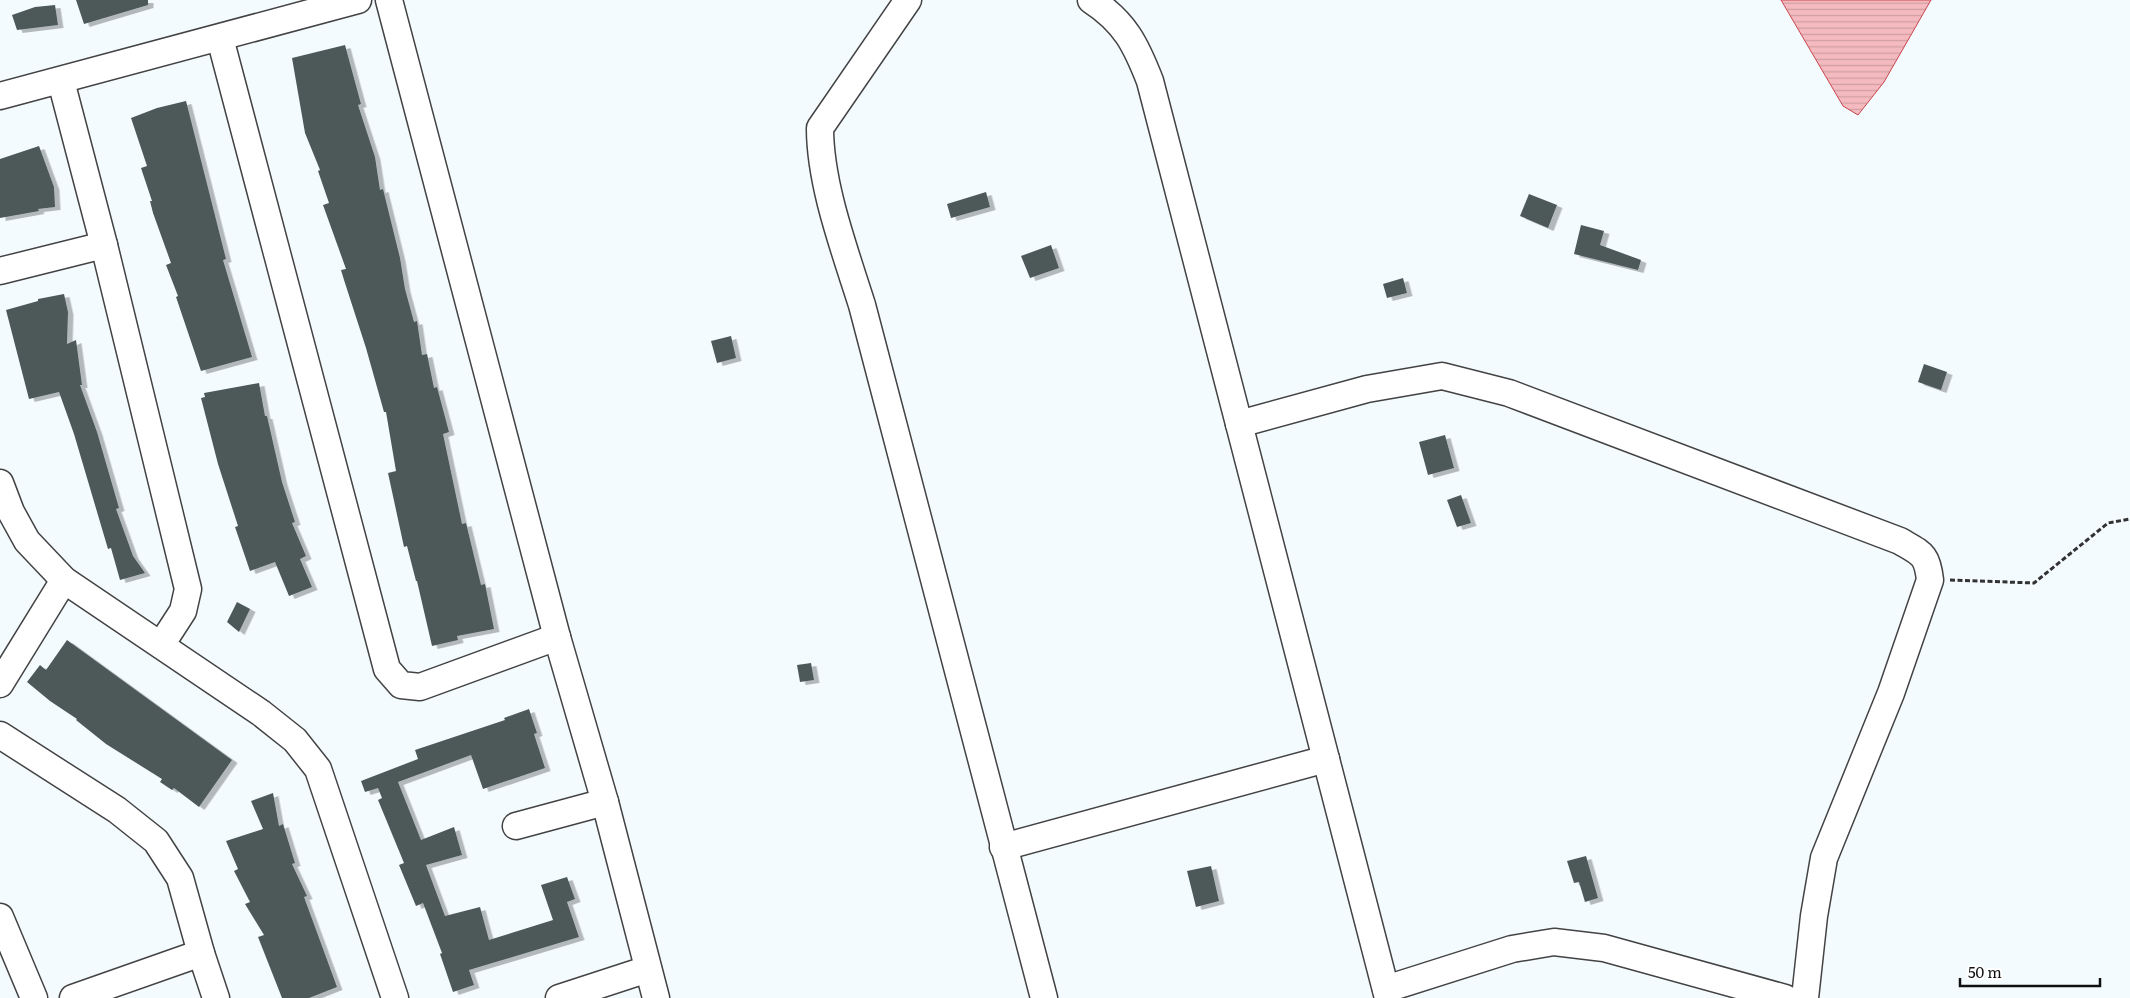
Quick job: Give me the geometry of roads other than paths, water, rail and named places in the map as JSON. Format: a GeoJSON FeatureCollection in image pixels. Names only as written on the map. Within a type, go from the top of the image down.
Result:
{"type":"FeatureCollection","features":[{"type":"Feature","properties":{"kind":"street"},"geometry":{"type":"LineString","coordinates":[[0,96],[358,0]]}},
{"type":"Feature","properties":{"kind":"street"},"geometry":{"type":"LineString","coordinates":[[389,0],[557,637],[605,802],[656,998]]}},
{"type":"Feature","properties":{"kind":"street"},"geometry":{"type":"LineString","coordinates":[[908,0],[820,128],[820,147],[834,209],[865,315],[1044,998]]}},
{"type":"Feature","properties":{"kind":"street"},"geometry":{"type":"LineString","coordinates":[[1090,0],[1125,30],[1137,48],[1150,82],[1387,994],[1512,949],[1554,942],[1604,948],[1785,998]]}},
{"type":"Feature","properties":{"kind":"street"},"geometry":{"type":"LineString","coordinates":[[220,38],[387,669],[401,685],[420,688],[557,637]]}},
{"type":"Feature","properties":{"kind":"street"},"geometry":{"type":"LineString","coordinates":[[61,81],[104,244],[188,589],[183,611],[161,645]]}},
{"type":"Feature","properties":{"kind":"street"},"geometry":{"type":"LineString","coordinates":[[0,271],[104,244]]}},
{"type":"Feature","properties":{"kind":"street"},"geometry":{"type":"LineString","coordinates":[[1239,424],[1367,389],[1442,376],[1509,393],[1900,541],[1917,551],[1928,561],[1930,580],[1891,693],[1824,858],[1814,916],[1805,998]]}},
{"type":"Feature","properties":{"kind":"street"},"geometry":{"type":"LineString","coordinates":[[0,483],[11,512],[27,541],[64,580],[261,713],[295,740],[318,769],[395,998]]}},
{"type":"Feature","properties":{"kind":"street"},"geometry":{"type":"LineString","coordinates":[[0,684],[64,580]]}},
{"type":"Feature","properties":{"kind":"street"},"geometry":{"type":"LineString","coordinates":[[0,735],[117,810],[156,841],[180,878],[216,998]]}},
{"type":"Feature","properties":{"kind":"street"},"geometry":{"type":"LineString","coordinates":[[1003,846],[1326,759]]}},
{"type":"Feature","properties":{"kind":"street"},"geometry":{"type":"LineString","coordinates":[[516,826],[605,802]]}},
{"type":"Feature","properties":{"kind":"street"},"geometry":{"type":"LineString","coordinates":[[0,917],[34,998]]}},
{"type":"Feature","properties":{"kind":"street"},"geometry":{"type":"LineString","coordinates":[[73,998],[201,953]]}},
{"type":"Feature","properties":{"kind":"street"},"geometry":{"type":"LineString","coordinates":[[559,998],[648,968]]}}]}
